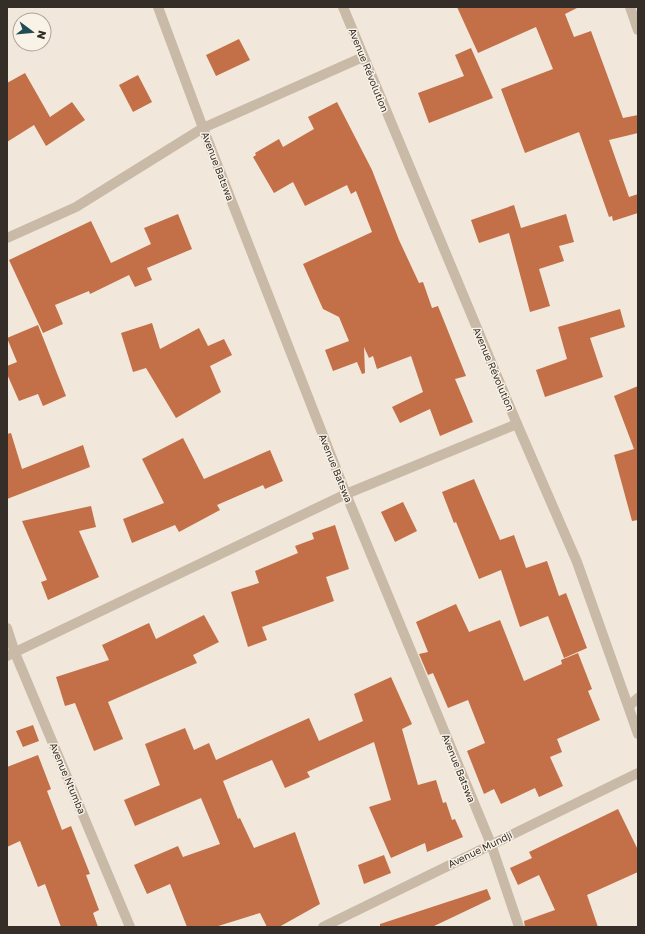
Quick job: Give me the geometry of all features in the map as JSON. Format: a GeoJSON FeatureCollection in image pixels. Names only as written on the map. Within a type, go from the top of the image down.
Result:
{"type":"FeatureCollection","features":[{"type":"Feature","properties":{"kind":"street","name":"Avenue Batswa"},"geometry":{"type":"LineString","coordinates":[[158,7],[203,128],[346,494],[491,844],[519,927]]}},
{"type":"Feature","properties":{"kind":"street","name":"Avenue Révolution"},"geometry":{"type":"LineString","coordinates":[[343,7],[517,424],[577,562],[638,734]]}},
{"type":"Feature","properties":{"kind":"street"},"geometry":{"type":"LineString","coordinates":[[630,7],[638,30]]}},
{"type":"Feature","properties":{"kind":"street"},"geometry":{"type":"LineString","coordinates":[[7,238],[76,207],[203,128],[363,57]]}},
{"type":"Feature","properties":{"kind":"street"},"geometry":{"type":"LineString","coordinates":[[11,654],[346,494],[517,424]]}},
{"type":"Feature","properties":{"kind":"street","name":"Avenue Ntumba"},"geometry":{"type":"LineString","coordinates":[[7,628],[11,654],[130,927]]}},
{"type":"Feature","properties":{"kind":"street"},"geometry":{"type":"LineString","coordinates":[[629,706],[638,698]]}},
{"type":"Feature","properties":{"kind":"street","name":"Avenue Mundji"},"geometry":{"type":"LineString","coordinates":[[323,927],[638,773]]}},
{"type":"Feature","properties":{"kind":"building"},"geometry":{"type":"Polygon","coordinates":[[[457,7],[579,7],[565,14],[574,37],[591,31],[623,118],[638,115],[638,133],[609,140],[629,197],[638,194],[638,213],[613,221],[612,216],[609,217],[579,132],[525,153],[501,89],[553,69],[536,27],[478,53],[457,7]]]}},
{"type":"Feature","properties":{"kind":"building"},"geometry":{"type":"Polygon","coordinates":[[[239,39],[250,60],[216,76],[206,55],[239,39]]]}},
{"type":"Feature","properties":{"kind":"building"},"geometry":{"type":"Polygon","coordinates":[[[471,48],[493,98],[429,123],[418,93],[464,76],[455,55],[471,48]]]}},
{"type":"Feature","properties":{"kind":"building"},"geometry":{"type":"Polygon","coordinates":[[[25,73],[50,117],[72,102],[85,120],[46,146],[34,125],[7,142],[7,83],[25,73]]]}},
{"type":"Feature","properties":{"kind":"building"},"geometry":{"type":"Polygon","coordinates":[[[138,75],[152,102],[133,112],[119,85],[138,75]]]}},
{"type":"Feature","properties":{"kind":"building"},"geometry":{"type":"Polygon","coordinates":[[[337,102],[372,170],[399,240],[419,283],[423,282],[432,308],[438,306],[466,376],[455,379],[473,422],[440,436],[430,409],[400,423],[392,407],[423,392],[411,356],[377,369],[373,356],[369,358],[364,347],[365,373],[362,374],[357,362],[333,371],[325,350],[349,341],[339,317],[323,309],[303,264],[372,232],[356,191],[351,194],[347,185],[305,206],[293,182],[274,193],[253,157],[256,155],[255,153],[279,139],[283,147],[314,129],[308,117],[337,102]]]}},
{"type":"Feature","properties":{"kind":"building"},"geometry":{"type":"Polygon","coordinates":[[[514,205],[521,228],[566,214],[574,242],[559,246],[564,261],[539,269],[550,306],[530,312],[509,233],[479,243],[471,220],[514,205]]]}},
{"type":"Feature","properties":{"kind":"building"},"geometry":{"type":"Polygon","coordinates":[[[178,214],[192,249],[147,268],[152,280],[135,287],[129,275],[90,294],[89,291],[55,305],[63,324],[43,333],[9,260],[91,221],[111,263],[151,244],[144,228],[178,214]]]}},
{"type":"Feature","properties":{"kind":"building"},"geometry":{"type":"Polygon","coordinates":[[[620,309],[625,327],[590,338],[603,377],[545,397],[536,370],[567,359],[558,327],[620,309]]]}},
{"type":"Feature","properties":{"kind":"building"},"geometry":{"type":"Polygon","coordinates":[[[152,323],[160,349],[199,328],[208,346],[224,339],[232,355],[210,366],[221,392],[176,418],[146,368],[133,372],[121,333],[152,323]]]}},
{"type":"Feature","properties":{"kind":"building"},"geometry":{"type":"Polygon","coordinates":[[[38,325],[66,396],[43,406],[38,394],[19,401],[7,374],[7,366],[17,362],[7,338],[38,325]]]}},
{"type":"Feature","properties":{"kind":"building"},"geometry":{"type":"Polygon","coordinates":[[[638,386],[638,520],[632,521],[614,455],[634,449],[614,396],[638,386]]]}},
{"type":"Feature","properties":{"kind":"building"},"geometry":{"type":"Polygon","coordinates":[[[11,433],[22,469],[83,445],[90,467],[7,499],[7,434],[11,433]]]}},
{"type":"Feature","properties":{"kind":"building"},"geometry":{"type":"Polygon","coordinates":[[[183,438],[204,479],[270,450],[283,481],[265,489],[263,485],[217,505],[220,510],[179,532],[175,525],[132,543],[123,519],[164,503],[142,459],[183,438]]]}},
{"type":"Feature","properties":{"kind":"building"},"geometry":{"type":"Polygon","coordinates":[[[474,479],[500,540],[514,535],[526,568],[547,561],[559,596],[566,593],[587,648],[564,658],[548,616],[520,627],[501,570],[479,579],[442,492],[474,479]]]}},
{"type":"Feature","properties":{"kind":"building"},"geometry":{"type":"Polygon","coordinates":[[[403,502],[417,531],[395,542],[381,512],[403,502]]]}},
{"type":"Feature","properties":{"kind":"building"},"geometry":{"type":"Polygon","coordinates":[[[91,506],[96,527],[79,531],[99,577],[48,600],[41,582],[47,580],[22,521],[91,506]]]}},
{"type":"Feature","properties":{"kind":"building"},"geometry":{"type":"Polygon","coordinates":[[[335,525],[349,569],[326,577],[334,601],[262,627],[267,640],[248,647],[231,592],[259,583],[255,571],[298,553],[295,546],[314,539],[312,533],[335,525]]]}},
{"type":"Feature","properties":{"kind":"building"},"geometry":{"type":"Polygon","coordinates":[[[456,604],[469,632],[500,620],[524,681],[562,664],[561,660],[578,653],[592,689],[588,691],[600,720],[557,739],[562,752],[550,757],[563,786],[539,797],[535,788],[501,804],[494,789],[484,794],[467,751],[485,743],[468,700],[448,708],[433,673],[428,675],[419,654],[428,652],[416,622],[456,604]]]}},
{"type":"Feature","properties":{"kind":"building"},"geometry":{"type":"Polygon","coordinates":[[[204,615],[219,642],[193,655],[197,663],[108,702],[123,739],[94,751],[75,703],[65,706],[56,677],[109,660],[102,645],[149,623],[156,639],[204,615]]]}},
{"type":"Feature","properties":{"kind":"building"},"geometry":{"type":"Polygon","coordinates":[[[391,677],[412,724],[402,729],[418,785],[436,780],[443,803],[446,802],[452,820],[455,819],[463,837],[427,852],[425,843],[391,858],[369,807],[391,800],[374,742],[307,772],[310,777],[285,788],[272,760],[223,781],[238,819],[240,818],[254,848],[295,832],[320,904],[279,927],[267,927],[260,913],[215,927],[187,927],[170,884],[147,894],[134,865],[178,846],[183,857],[220,844],[201,798],[135,826],[124,800],[160,785],[145,744],[185,728],[194,750],[209,743],[216,760],[309,718],[319,741],[363,721],[354,694],[391,677]]]}},
{"type":"Feature","properties":{"kind":"building"},"geometry":{"type":"Polygon","coordinates":[[[33,725],[39,741],[23,747],[16,731],[33,725]]]}},
{"type":"Feature","properties":{"kind":"building"},"geometry":{"type":"Polygon","coordinates":[[[38,755],[51,789],[47,791],[62,830],[71,826],[90,874],[86,875],[99,910],[93,913],[98,927],[61,927],[45,884],[38,887],[20,841],[7,847],[7,767],[38,755]]]}},
{"type":"Feature","properties":{"kind":"building"},"geometry":{"type":"Polygon","coordinates":[[[618,809],[638,850],[638,872],[587,895],[598,927],[525,927],[524,921],[555,910],[539,875],[518,885],[510,868],[532,858],[529,852],[618,809]]]}},
{"type":"Feature","properties":{"kind":"building"},"geometry":{"type":"Polygon","coordinates":[[[384,855],[391,873],[364,884],[358,865],[384,855]]]}},
{"type":"Feature","properties":{"kind":"building"},"geometry":{"type":"Polygon","coordinates":[[[487,889],[491,899],[432,927],[380,927],[380,924],[487,889]]]}}]}
